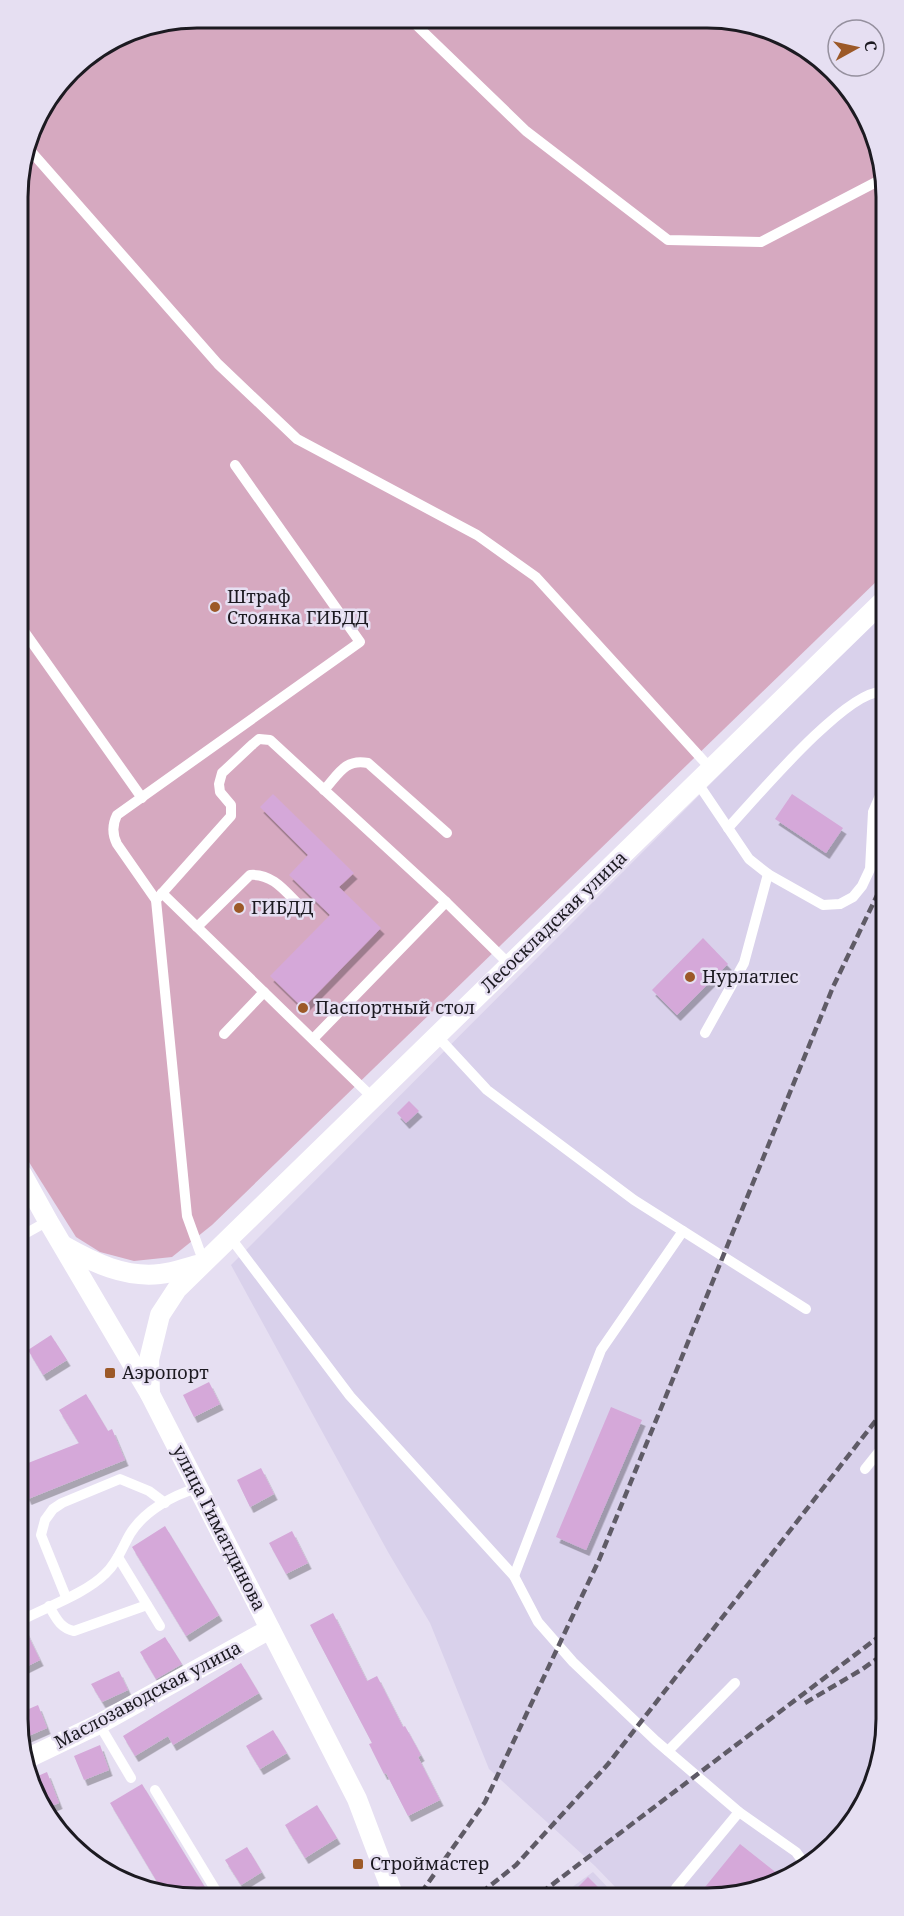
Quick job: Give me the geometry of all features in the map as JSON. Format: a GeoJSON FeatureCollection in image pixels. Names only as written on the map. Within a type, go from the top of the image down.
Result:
{"type":"FeatureCollection","features":[{"type":"Feature","properties":{"kind":"street","name":"Лесоскладская улица"},"geometry":{"type":"LineString","coordinates":[[150,1394],[149,1360],[160,1315],[177,1289],[876,608]]}},
{"type":"Feature","properties":{"kind":"street","name":"улица Гиматдинова"},"geometry":{"type":"LineString","coordinates":[[28,1185],[150,1394],[357,1799],[391,1888]]}},
{"type":"Feature","properties":{"kind":"street"},"geometry":{"type":"LineString","coordinates":[[62,1244],[94,1264],[124,1273],[160,1274],[204,1263]]}},
{"type":"Feature","properties":{"kind":"street","name":"Маслозаводская улица"},"geometry":{"type":"LineString","coordinates":[[33,1756],[99,1724],[270,1629]]}},
{"type":"Feature","properties":{"kind":"lane"},"geometry":{"type":"LineString","coordinates":[[420,29],[526,131],[668,240],[761,242],[875,183]]}},
{"type":"Feature","properties":{"kind":"lane"},"geometry":{"type":"LineString","coordinates":[[34,155],[218,364],[297,439],[477,535],[536,577],[704,775],[728,828],[749,859],[768,874],[823,904],[840,904],[853,897],[862,886],[870,869],[873,812],[876,806]]}},
{"type":"Feature","properties":{"kind":"lane"},"geometry":{"type":"LineString","coordinates":[[235,465],[360,642],[117,814],[113,836],[159,896],[197,927],[373,1098]]}},
{"type":"Feature","properties":{"kind":"lane"},"geometry":{"type":"LineString","coordinates":[[29,638],[142,798]]}},
{"type":"Feature","properties":{"kind":"lane"},"geometry":{"type":"LineString","coordinates":[[728,828],[831,718],[867,694],[876,692]]}},
{"type":"Feature","properties":{"kind":"lane"},"geometry":{"type":"LineString","coordinates":[[204,1263],[187,1216],[159,896],[231,816],[231,805],[220,792],[222,773],[259,740],[270,740],[446,902],[510,965]]}},
{"type":"Feature","properties":{"kind":"lane"},"geometry":{"type":"LineString","coordinates":[[324,790],[349,763],[358,761],[368,763],[447,833]]}},
{"type":"Feature","properties":{"kind":"lane"},"geometry":{"type":"LineString","coordinates":[[197,927],[250,875],[262,874],[271,878],[304,910]]}},
{"type":"Feature","properties":{"kind":"lane"},"geometry":{"type":"LineString","coordinates":[[705,1032],[744,963],[768,874]]}},
{"type":"Feature","properties":{"kind":"lane"},"geometry":{"type":"LineString","coordinates":[[313,1039],[446,902]]}},
{"type":"Feature","properties":{"kind":"lane"},"geometry":{"type":"LineString","coordinates":[[224,1034],[264,992]]}},
{"type":"Feature","properties":{"kind":"lane"},"geometry":{"type":"LineString","coordinates":[[437,1036],[487,1090],[634,1200],[806,1310]]}},
{"type":"Feature","properties":{"kind":"lane"},"geometry":{"type":"LineString","coordinates":[[28,1232],[48,1221]]}},
{"type":"Feature","properties":{"kind":"lane"},"geometry":{"type":"LineString","coordinates":[[514,1576],[601,1350],[683,1232]]}},
{"type":"Feature","properties":{"kind":"lane"},"geometry":{"type":"LineString","coordinates":[[230,1237],[350,1396],[514,1576],[538,1622],[573,1662],[668,1751],[738,1812],[796,1852],[801,1858]]}},
{"type":"Feature","properties":{"kind":"lane"},"geometry":{"type":"LineString","coordinates":[[866,1469],[875,1457]]}},
{"type":"Feature","properties":{"kind":"lane"},"geometry":{"type":"LineString","coordinates":[[66,1597],[41,1535],[45,1520],[53,1509],[120,1479],[149,1491],[165,1503]]}},
{"type":"Feature","properties":{"kind":"lane"},"geometry":{"type":"LineString","coordinates":[[28,1617],[92,1586],[107,1573],[132,1532],[154,1510],[179,1493],[198,1488]]}},
{"type":"Feature","properties":{"kind":"lane"},"geometry":{"type":"LineString","coordinates":[[118,1557],[160,1626]]}},
{"type":"Feature","properties":{"kind":"lane"},"geometry":{"type":"LineString","coordinates":[[49,1606],[59,1624],[74,1631],[147,1605]]}},
{"type":"Feature","properties":{"kind":"lane"},"geometry":{"type":"LineString","coordinates":[[668,1751],[735,1683]]}},
{"type":"Feature","properties":{"kind":"lane"},"geometry":{"type":"LineString","coordinates":[[99,1724],[131,1778]]}},
{"type":"Feature","properties":{"kind":"lane"},"geometry":{"type":"LineString","coordinates":[[155,1791],[214,1888]]}},
{"type":"Feature","properties":{"kind":"lane"},"geometry":{"type":"LineString","coordinates":[[676,1888],[738,1812]]}},
{"type":"Feature","properties":{"kind":"shaded area"},"geometry":{"type":"Polygon","coordinates":[[[706,28],[761,37],[781,46],[818,71],[847,104],[863,133],[874,176],[876,198],[876,582],[212,1225],[172,1257],[134,1261],[100,1252],[76,1237],[28,1161],[29,187],[34,154],[46,123],[71,86],[86,71],[113,51],[143,37],[187,29],[706,28]]]}},
{"type":"Feature","properties":{"kind":"shaded area"},"geometry":{"type":"Polygon","coordinates":[[[876,618],[875,1729],[867,1773],[847,1812],[833,1830],[800,1859],[771,1875],[750,1882],[706,1888],[616,1888],[489,1769],[430,1623],[388,1552],[231,1265],[876,618]]]}},
{"type":"Feature","properties":{"kind":"shaded area"},"geometry":{"type":"Polygon","coordinates":[[[593,1872],[608,1888],[571,1888],[593,1872]]]}},
{"type":"Feature","properties":{"kind":"building"},"geometry":{"type":"Polygon","coordinates":[[[273,794],[354,873],[339,887],[381,928],[303,1008],[270,976],[330,915],[289,875],[308,855],[260,807],[273,794]]]}},
{"type":"Feature","properties":{"kind":"building"},"geometry":{"type":"Polygon","coordinates":[[[792,794],[843,828],[826,853],[775,819],[792,794]]]}},
{"type":"Feature","properties":{"kind":"building","name":"Нурлатлес"},"geometry":{"type":"Polygon","coordinates":[[[703,938],[728,964],[677,1015],[652,990],[703,938]]]}},
{"type":"Feature","properties":{"kind":"building"},"geometry":{"type":"Polygon","coordinates":[[[409,1101],[419,1111],[406,1123],[397,1113],[409,1101]]]}},
{"type":"Feature","properties":{"kind":"building"},"geometry":{"type":"Polygon","coordinates":[[[51,1335],[67,1360],[43,1375],[28,1350],[51,1335]]]}},
{"type":"Feature","properties":{"kind":"building"},"geometry":{"type":"Polygon","coordinates":[[[209,1382],[220,1404],[194,1417],[183,1395],[209,1382]]]}},
{"type":"Feature","properties":{"kind":"building"},"geometry":{"type":"Polygon","coordinates":[[[86,1394],[108,1431],[112,1429],[125,1460],[28,1499],[28,1463],[79,1443],[59,1410],[86,1394]]]}},
{"type":"Feature","properties":{"kind":"building"},"geometry":{"type":"Polygon","coordinates":[[[611,1407],[642,1420],[586,1550],[556,1537],[611,1407]]]}},
{"type":"Feature","properties":{"kind":"building"},"geometry":{"type":"Polygon","coordinates":[[[261,1468],[274,1494],[250,1507],[237,1480],[261,1468]]]}},
{"type":"Feature","properties":{"kind":"building"},"geometry":{"type":"Polygon","coordinates":[[[165,1526],[219,1615],[186,1636],[132,1547],[165,1526]]]}},
{"type":"Feature","properties":{"kind":"building"},"geometry":{"type":"Polygon","coordinates":[[[292,1531],[308,1563],[286,1574],[269,1543],[292,1531]]]}},
{"type":"Feature","properties":{"kind":"building"},"geometry":{"type":"Polygon","coordinates":[[[333,1613],[367,1681],[377,1676],[403,1727],[405,1726],[421,1755],[418,1757],[440,1800],[408,1816],[386,1773],[384,1774],[369,1744],[372,1743],[310,1625],[333,1613]]]}},
{"type":"Feature","properties":{"kind":"building"},"geometry":{"type":"Polygon","coordinates":[[[28,1635],[40,1660],[28,1666],[28,1635]]]}},
{"type":"Feature","properties":{"kind":"building"},"geometry":{"type":"Polygon","coordinates":[[[165,1637],[182,1664],[156,1679],[140,1652],[165,1637]]]}},
{"type":"Feature","properties":{"kind":"building"},"geometry":{"type":"Polygon","coordinates":[[[241,1663],[259,1693],[173,1745],[168,1736],[135,1756],[123,1736],[241,1663]]]}},
{"type":"Feature","properties":{"kind":"building"},"geometry":{"type":"Polygon","coordinates":[[[119,1671],[128,1690],[102,1702],[91,1684],[119,1671]]]}},
{"type":"Feature","properties":{"kind":"building"},"geometry":{"type":"Polygon","coordinates":[[[38,1705],[47,1728],[30,1736],[28,1709],[38,1705]]]}},
{"type":"Feature","properties":{"kind":"building"},"geometry":{"type":"Polygon","coordinates":[[[273,1730],[287,1753],[260,1769],[246,1746],[273,1730]]]}},
{"type":"Feature","properties":{"kind":"building"},"geometry":{"type":"Polygon","coordinates":[[[100,1745],[109,1770],[84,1780],[74,1756],[100,1745]]]}},
{"type":"Feature","properties":{"kind":"building"},"geometry":{"type":"Polygon","coordinates":[[[47,1772],[59,1803],[53,1805],[39,1776],[47,1772]]]}},
{"type":"Feature","properties":{"kind":"building"},"geometry":{"type":"Polygon","coordinates":[[[142,1784],[205,1888],[157,1882],[110,1803],[142,1784]]]}},
{"type":"Feature","properties":{"kind":"building"},"geometry":{"type":"Polygon","coordinates":[[[317,1805],[337,1838],[305,1858],[285,1825],[317,1805]]]}},
{"type":"Feature","properties":{"kind":"building"},"geometry":{"type":"Polygon","coordinates":[[[740,1844],[776,1872],[750,1882],[704,1888],[740,1844]]]}},
{"type":"Feature","properties":{"kind":"building"},"geometry":{"type":"Polygon","coordinates":[[[247,1847],[262,1872],[241,1885],[225,1860],[247,1847]]]}},
{"type":"Feature","properties":{"kind":"building"},"geometry":{"type":"Polygon","coordinates":[[[588,1877],[599,1888],[577,1888],[588,1877]]]}},
{"type":"Feature","properties":{"kind":"railway"},"geometry":{"type":"LineString","coordinates":[[425,1888],[485,1802],[599,1560],[833,987],[876,898]]}},
{"type":"Feature","properties":{"kind":"railway"},"geometry":{"type":"LineString","coordinates":[[487,1888],[516,1865],[608,1764],[875,1421]]}},
{"type":"Feature","properties":{"kind":"railway"},"geometry":{"type":"LineString","coordinates":[[548,1888],[875,1640]]}},
{"type":"Feature","properties":{"kind":"railway"},"geometry":{"type":"LineString","coordinates":[[805,1703],[875,1660]]}},
{"type":"Feature","properties":{"kind":"place","name":"Штраф Стоянка ГИБДД"},"geometry":{"type":"Point","coordinates":[215,607]}},
{"type":"Feature","properties":{"kind":"place","name":"ГИБДД"},"geometry":{"type":"Point","coordinates":[239,908]}},
{"type":"Feature","properties":{"kind":"place","name":"Нурлатлес"},"geometry":{"type":"Point","coordinates":[690,977]}},
{"type":"Feature","properties":{"kind":"place","name":"Паспортный стол"},"geometry":{"type":"Point","coordinates":[303,1008]}},
{"type":"Feature","properties":{"kind":"place","name":"Аэропорт"},"geometry":{"type":"Point","coordinates":[110,1373]}},
{"type":"Feature","properties":{"kind":"place","name":"Строймастер"},"geometry":{"type":"Point","coordinates":[358,1864]}}]}
